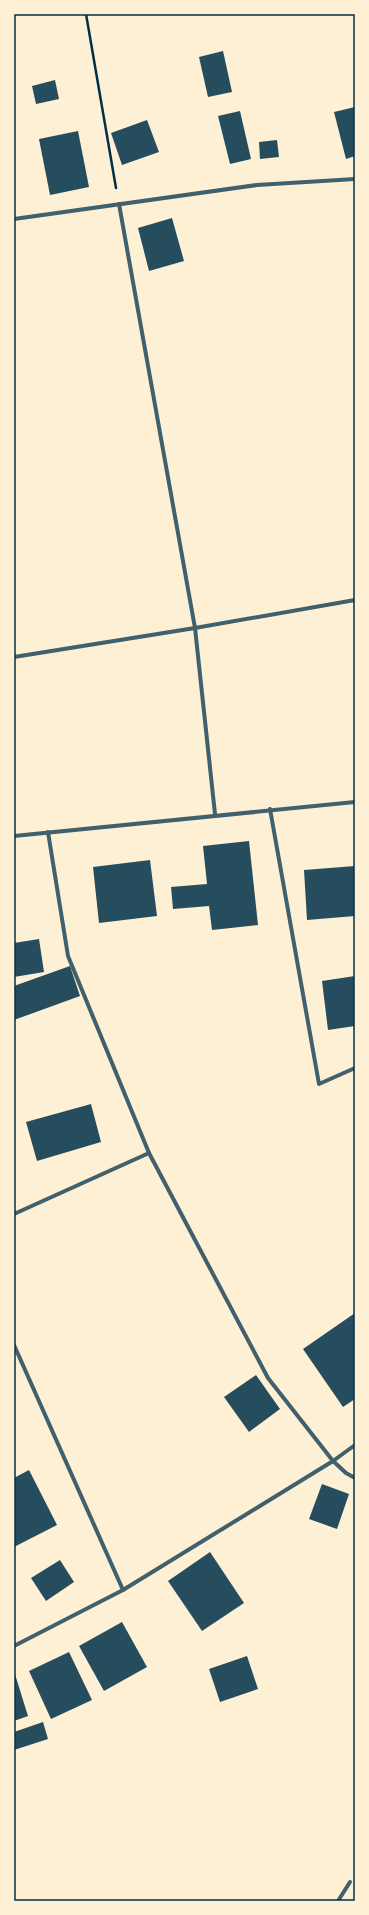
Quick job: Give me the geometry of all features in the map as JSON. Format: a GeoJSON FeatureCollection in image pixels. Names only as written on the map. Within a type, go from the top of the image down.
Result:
{"type":"FeatureCollection","features":[{"type":"Feature","properties":{"kind":"street"},"geometry":{"type":"LineString","coordinates":[[14,219],[257,185],[355,179]]}},
{"type":"Feature","properties":{"kind":"street"},"geometry":{"type":"LineString","coordinates":[[119,204],[195,628],[215,814]]}},
{"type":"Feature","properties":{"kind":"street"},"geometry":{"type":"LineString","coordinates":[[14,657],[195,628],[355,600]]}},
{"type":"Feature","properties":{"kind":"street"},"geometry":{"type":"LineString","coordinates":[[14,836],[215,814],[355,802]]}},
{"type":"Feature","properties":{"kind":"street"},"geometry":{"type":"LineString","coordinates":[[270,809],[319,1084],[355,1068]]}},
{"type":"Feature","properties":{"kind":"street"},"geometry":{"type":"LineString","coordinates":[[48,832],[68,956],[149,1153],[268,1378],[334,1461],[346,1473],[355,1478]]}},
{"type":"Feature","properties":{"kind":"street"},"geometry":{"type":"LineString","coordinates":[[14,1214],[149,1153]]}},
{"type":"Feature","properties":{"kind":"street"},"geometry":{"type":"LineString","coordinates":[[14,1345],[122,1590]]}},
{"type":"Feature","properties":{"kind":"street"},"geometry":{"type":"LineString","coordinates":[[14,1646],[122,1590],[334,1461],[355,1445]]}},
{"type":"Feature","properties":{"kind":"street"},"geometry":{"type":"LineString","coordinates":[[338,1901],[350,1882]]}},
{"type":"Feature","properties":{"kind":"path"},"geometry":{"type":"LineString","coordinates":[[86,14],[119,204]]}},
{"type":"Feature","properties":{"kind":"building"},"geometry":{"type":"Polygon","coordinates":[[[223,51],[232,92],[208,97],[199,57],[223,51]]]}},
{"type":"Feature","properties":{"kind":"building"},"geometry":{"type":"Polygon","coordinates":[[[55,80],[59,99],[36,104],[32,86],[55,80]]]}},
{"type":"Feature","properties":{"kind":"building"},"geometry":{"type":"Polygon","coordinates":[[[355,107],[355,156],[346,159],[334,112],[355,107]]]}},
{"type":"Feature","properties":{"kind":"building"},"geometry":{"type":"Polygon","coordinates":[[[240,111],[251,159],[230,164],[218,116],[240,111]]]}},
{"type":"Feature","properties":{"kind":"building"},"geometry":{"type":"Polygon","coordinates":[[[147,120],[159,152],[122,165],[111,133],[147,120]]]}},
{"type":"Feature","properties":{"kind":"building"},"geometry":{"type":"Polygon","coordinates":[[[78,131],[89,187],[50,195],[39,139],[78,131]]]}},
{"type":"Feature","properties":{"kind":"building"},"geometry":{"type":"Polygon","coordinates":[[[277,140],[279,157],[260,159],[259,142],[277,140]]]}},
{"type":"Feature","properties":{"kind":"building"},"geometry":{"type":"Polygon","coordinates":[[[172,218],[184,261],[149,271],[138,228],[172,218]]]}},
{"type":"Feature","properties":{"kind":"building"},"geometry":{"type":"Polygon","coordinates":[[[249,841],[258,925],[212,930],[209,906],[173,909],[171,887],[207,884],[203,846],[249,841]]]}},
{"type":"Feature","properties":{"kind":"building"},"geometry":{"type":"Polygon","coordinates":[[[150,860],[157,916],[99,923],[93,867],[150,860]]]}},
{"type":"Feature","properties":{"kind":"building"},"geometry":{"type":"Polygon","coordinates":[[[355,866],[355,916],[307,920],[304,870],[355,866]]]}},
{"type":"Feature","properties":{"kind":"building"},"geometry":{"type":"Polygon","coordinates":[[[39,939],[44,972],[14,977],[14,943],[39,939]]]}},
{"type":"Feature","properties":{"kind":"building"},"geometry":{"type":"Polygon","coordinates":[[[70,966],[80,996],[14,1020],[14,986],[70,966]]]}},
{"type":"Feature","properties":{"kind":"building"},"geometry":{"type":"Polygon","coordinates":[[[355,976],[355,1026],[328,1030],[322,981],[355,976]]]}},
{"type":"Feature","properties":{"kind":"building"},"geometry":{"type":"Polygon","coordinates":[[[91,1104],[101,1142],[37,1161],[26,1122],[91,1104]]]}},
{"type":"Feature","properties":{"kind":"building"},"geometry":{"type":"Polygon","coordinates":[[[355,1313],[355,1399],[343,1407],[303,1349],[355,1313]]]}},
{"type":"Feature","properties":{"kind":"building"},"geometry":{"type":"Polygon","coordinates":[[[256,1375],[280,1409],[249,1432],[224,1397],[256,1375]]]}},
{"type":"Feature","properties":{"kind":"building"},"geometry":{"type":"Polygon","coordinates":[[[29,1470],[57,1525],[14,1547],[14,1478],[29,1470]]]}},
{"type":"Feature","properties":{"kind":"building"},"geometry":{"type":"Polygon","coordinates":[[[322,1484],[349,1494],[337,1529],[309,1519],[322,1484]]]}},
{"type":"Feature","properties":{"kind":"building"},"geometry":{"type":"Polygon","coordinates":[[[210,1552],[244,1603],[202,1631],[168,1581],[210,1552]]]}},
{"type":"Feature","properties":{"kind":"building"},"geometry":{"type":"Polygon","coordinates":[[[60,1560],[74,1582],[46,1601],[31,1578],[60,1560]]]}},
{"type":"Feature","properties":{"kind":"building"},"geometry":{"type":"Polygon","coordinates":[[[122,1622],[147,1667],[104,1691],[79,1646],[122,1622]]]}},
{"type":"Feature","properties":{"kind":"building"},"geometry":{"type":"Polygon","coordinates":[[[69,1652],[92,1700],[51,1719],[29,1671],[69,1652]]]}},
{"type":"Feature","properties":{"kind":"building"},"geometry":{"type":"Polygon","coordinates":[[[247,1656],[258,1689],[220,1702],[209,1669],[247,1656]]]}},
{"type":"Feature","properties":{"kind":"building"},"geometry":{"type":"Polygon","coordinates":[[[14,1671],[28,1716],[14,1721],[14,1671]]]}},
{"type":"Feature","properties":{"kind":"building"},"geometry":{"type":"Polygon","coordinates":[[[43,1722],[48,1739],[14,1750],[14,1732],[43,1722]]]}}]}
